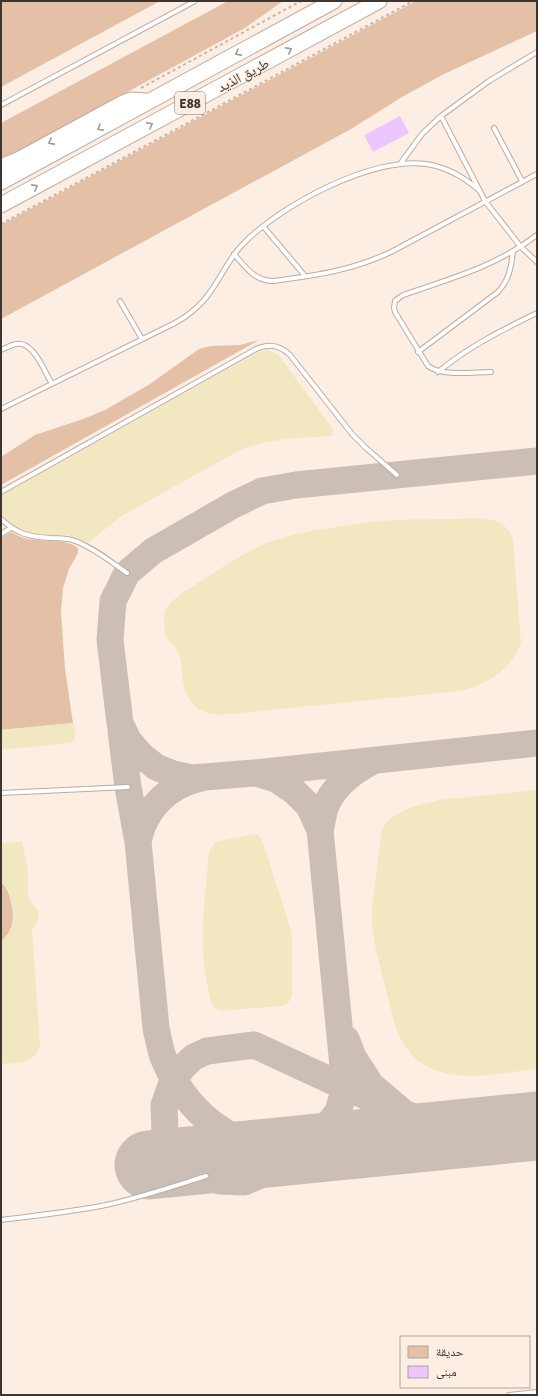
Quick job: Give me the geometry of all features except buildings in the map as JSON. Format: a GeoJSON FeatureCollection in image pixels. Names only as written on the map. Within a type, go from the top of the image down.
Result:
{"type":"FeatureCollection","features":[{"type":"Feature","properties":{"kind":"highway","name":"طريق الذيد"},"geometry":{"type":"LineString","coordinates":[[1,182],[334,1]]}},
{"type":"Feature","properties":{"kind":"highway","name":"طريق الذيد"},"geometry":{"type":"LineString","coordinates":[[1,205],[378,1]]}},
{"type":"Feature","properties":{"kind":"highway"},"geometry":{"type":"LineString","coordinates":[[1,167],[18,160],[123,103],[131,100],[149,101]]}},
{"type":"Feature","properties":{"kind":"lane"},"geometry":{"type":"LineString","coordinates":[[1,106],[195,1]]}},
{"type":"Feature","properties":{"kind":"lane"},"geometry":{"type":"LineString","coordinates":[[400,164],[422,134],[441,116],[489,81],[537,52]]}},
{"type":"Feature","properties":{"kind":"lane"},"geometry":{"type":"LineString","coordinates":[[441,116],[485,201],[521,247],[537,262]]}},
{"type":"Feature","properties":{"kind":"lane"},"geometry":{"type":"LineString","coordinates":[[494,128],[522,181]]}},
{"type":"Feature","properties":{"kind":"lane"},"geometry":{"type":"LineString","coordinates":[[1,409],[182,320],[197,308],[211,290],[234,254],[263,226],[288,208],[334,184],[367,172],[400,164],[426,164],[461,176],[480,191]]}},
{"type":"Feature","properties":{"kind":"lane"},"geometry":{"type":"LineString","coordinates":[[234,254],[254,276],[263,280],[274,281],[341,271],[375,259],[537,174]]}},
{"type":"Feature","properties":{"kind":"lane"},"geometry":{"type":"LineString","coordinates":[[263,226],[305,276]]}},
{"type":"Feature","properties":{"kind":"lane"},"geometry":{"type":"LineString","coordinates":[[492,372],[438,372],[428,366],[418,352],[395,312],[394,305],[397,298],[403,295],[481,268],[513,252],[537,235]]}},
{"type":"Feature","properties":{"kind":"lane"},"geometry":{"type":"LineString","coordinates":[[418,352],[498,292],[507,281],[510,274],[513,252]]}},
{"type":"Feature","properties":{"kind":"lane"},"geometry":{"type":"LineString","coordinates":[[120,301],[142,339]]}},
{"type":"Feature","properties":{"kind":"lane"},"geometry":{"type":"LineString","coordinates":[[438,372],[452,360],[480,342],[537,313]]}},
{"type":"Feature","properties":{"kind":"lane"},"geometry":{"type":"LineString","coordinates":[[1,350],[16,344],[25,344],[29,346],[52,384]]}},
{"type":"Feature","properties":{"kind":"lane"},"geometry":{"type":"LineString","coordinates":[[1,492],[256,349],[268,345],[280,347],[290,355],[352,434],[397,475]]}},
{"type":"Feature","properties":{"kind":"lane"},"geometry":{"type":"LineString","coordinates":[[1,519],[11,528],[30,536],[64,538],[79,543],[127,573]]}},
{"type":"Feature","properties":{"kind":"lane"},"geometry":{"type":"LineString","coordinates":[[1,534],[11,528]]}},
{"type":"Feature","properties":{"kind":"lane"},"geometry":{"type":"LineString","coordinates":[[1,793],[128,787]]}},
{"type":"Feature","properties":{"kind":"lane"},"geometry":{"type":"LineString","coordinates":[[1,1220],[48,1215],[102,1206],[154,1193],[206,1176]]}},
{"type":"Feature","properties":{"kind":"lane"},"geometry":{"type":"LineString","coordinates":[[509,1395],[537,1392]]}},
{"type":"Feature","properties":{"kind":"path"},"geometry":{"type":"LineString","coordinates":[[140,88],[301,1]]}},
{"type":"Feature","properties":{"kind":"path"},"geometry":{"type":"LineString","coordinates":[[1,224],[413,1]]}},
{"type":"Feature","properties":{"kind":"green space"},"geometry":{"type":"Polygon","coordinates":[[[1,1],[160,1],[1,87],[1,1]]]}},
{"type":"Feature","properties":{"kind":"green space"},"geometry":{"type":"Polygon","coordinates":[[[228,1],[283,1],[245,28],[13,154],[1,159],[1,123],[228,1]]]}},
{"type":"Feature","properties":{"kind":"green space"},"geometry":{"type":"Polygon","coordinates":[[[416,1],[537,1],[537,31],[442,75],[402,97],[351,129],[1,319],[1,225],[416,1]]]}},
{"type":"Feature","properties":{"kind":"green space"},"geometry":{"type":"Polygon","coordinates":[[[259,340],[1,485],[1,457],[35,435],[105,410],[150,384],[199,349],[211,346],[240,345],[259,340]]]}},
{"type":"Feature","properties":{"kind":"green space"},"geometry":{"type":"Polygon","coordinates":[[[11,532],[26,539],[67,543],[78,548],[78,553],[69,569],[63,588],[61,612],[65,669],[73,723],[1,730],[1,538],[11,532]]]}},
{"type":"Feature","properties":{"kind":"green space"},"geometry":{"type":"Polygon","coordinates":[[[1,882],[6,888],[9,896],[13,918],[9,933],[1,942],[1,882]]]}},
{"type":"Feature","properties":{"kind":"sand"},"geometry":{"type":"Polygon","coordinates":[[[266,350],[273,352],[280,357],[333,429],[332,436],[275,441],[253,445],[242,449],[123,515],[88,543],[68,535],[46,536],[25,532],[15,527],[1,515],[1,495],[257,353],[266,350]]]}},
{"type":"Feature","properties":{"kind":"sand"},"geometry":{"type":"Polygon","coordinates":[[[409,519],[480,519],[497,521],[504,525],[509,531],[513,540],[521,642],[512,660],[505,668],[489,680],[460,691],[220,715],[202,711],[191,702],[187,696],[184,689],[179,655],[166,637],[164,622],[167,607],[180,594],[246,553],[275,540],[322,529],[378,521],[409,519]]]}},
{"type":"Feature","properties":{"kind":"sand"},"geometry":{"type":"Polygon","coordinates":[[[73,723],[75,737],[70,743],[1,750],[1,730],[73,723]]]}},
{"type":"Feature","properties":{"kind":"sand"},"geometry":{"type":"Polygon","coordinates":[[[537,790],[537,1069],[476,1076],[456,1075],[438,1071],[421,1063],[407,1049],[396,1029],[376,950],[372,928],[372,906],[382,829],[393,817],[415,806],[439,800],[537,790]]]}},
{"type":"Feature","properties":{"kind":"sand"},"geometry":{"type":"Polygon","coordinates":[[[254,834],[258,835],[262,840],[290,927],[292,940],[292,996],[288,1003],[282,1006],[220,1011],[214,1007],[210,998],[203,954],[204,903],[209,852],[216,842],[254,834]]]}},
{"type":"Feature","properties":{"kind":"sand"},"geometry":{"type":"Polygon","coordinates":[[[22,842],[28,869],[28,898],[38,910],[39,914],[38,921],[32,930],[40,1045],[38,1052],[30,1060],[19,1063],[1,1064],[1,942],[11,930],[14,917],[8,890],[1,882],[1,843],[22,842]]]}},
{"type":"Feature","properties":{"kind":"taxiway"},"geometry":{"type":"LineString","coordinates":[[537,461],[296,485],[262,491],[233,505],[153,551],[127,573],[113,601],[110,640],[120,723],[128,740],[141,755],[156,767],[173,774],[192,778],[254,773],[537,743]]}},
{"type":"Feature","properties":{"kind":"taxiway"},"geometry":{"type":"LineString","coordinates":[[121,731],[128,787],[138,842],[156,1028],[163,1057],[180,1089],[203,1116],[217,1127],[232,1136],[249,1143],[270,1149],[297,1150]]}},
{"type":"Feature","properties":{"kind":"taxiway"},"geometry":{"type":"LineString","coordinates":[[320,830],[328,800],[338,786],[350,775],[371,762]]}},
{"type":"Feature","properties":{"kind":"taxiway"},"geometry":{"type":"LineString","coordinates":[[256,773],[276,779],[294,791],[309,806],[320,830],[345,1087],[338,1112],[321,1133],[270,1171],[244,1182],[220,1181],[206,1176],[175,1153],[165,1132],[164,1105],[173,1080],[184,1066],[194,1057],[207,1051],[254,1045],[345,1087],[404,1113]]}},
{"type":"Feature","properties":{"kind":"taxiway"},"geometry":{"type":"LineString","coordinates":[[138,842],[144,823],[155,805],[176,788],[192,780],[201,778]]}},
{"type":"Feature","properties":{"kind":"taxiway"},"geometry":{"type":"LineString","coordinates":[[346,1039],[353,1057],[371,1085],[404,1113],[440,1127],[475,1132]]}},
{"type":"Feature","properties":{"kind":"runway"},"geometry":{"type":"LineString","coordinates":[[149,1165],[537,1126]]}}]}
